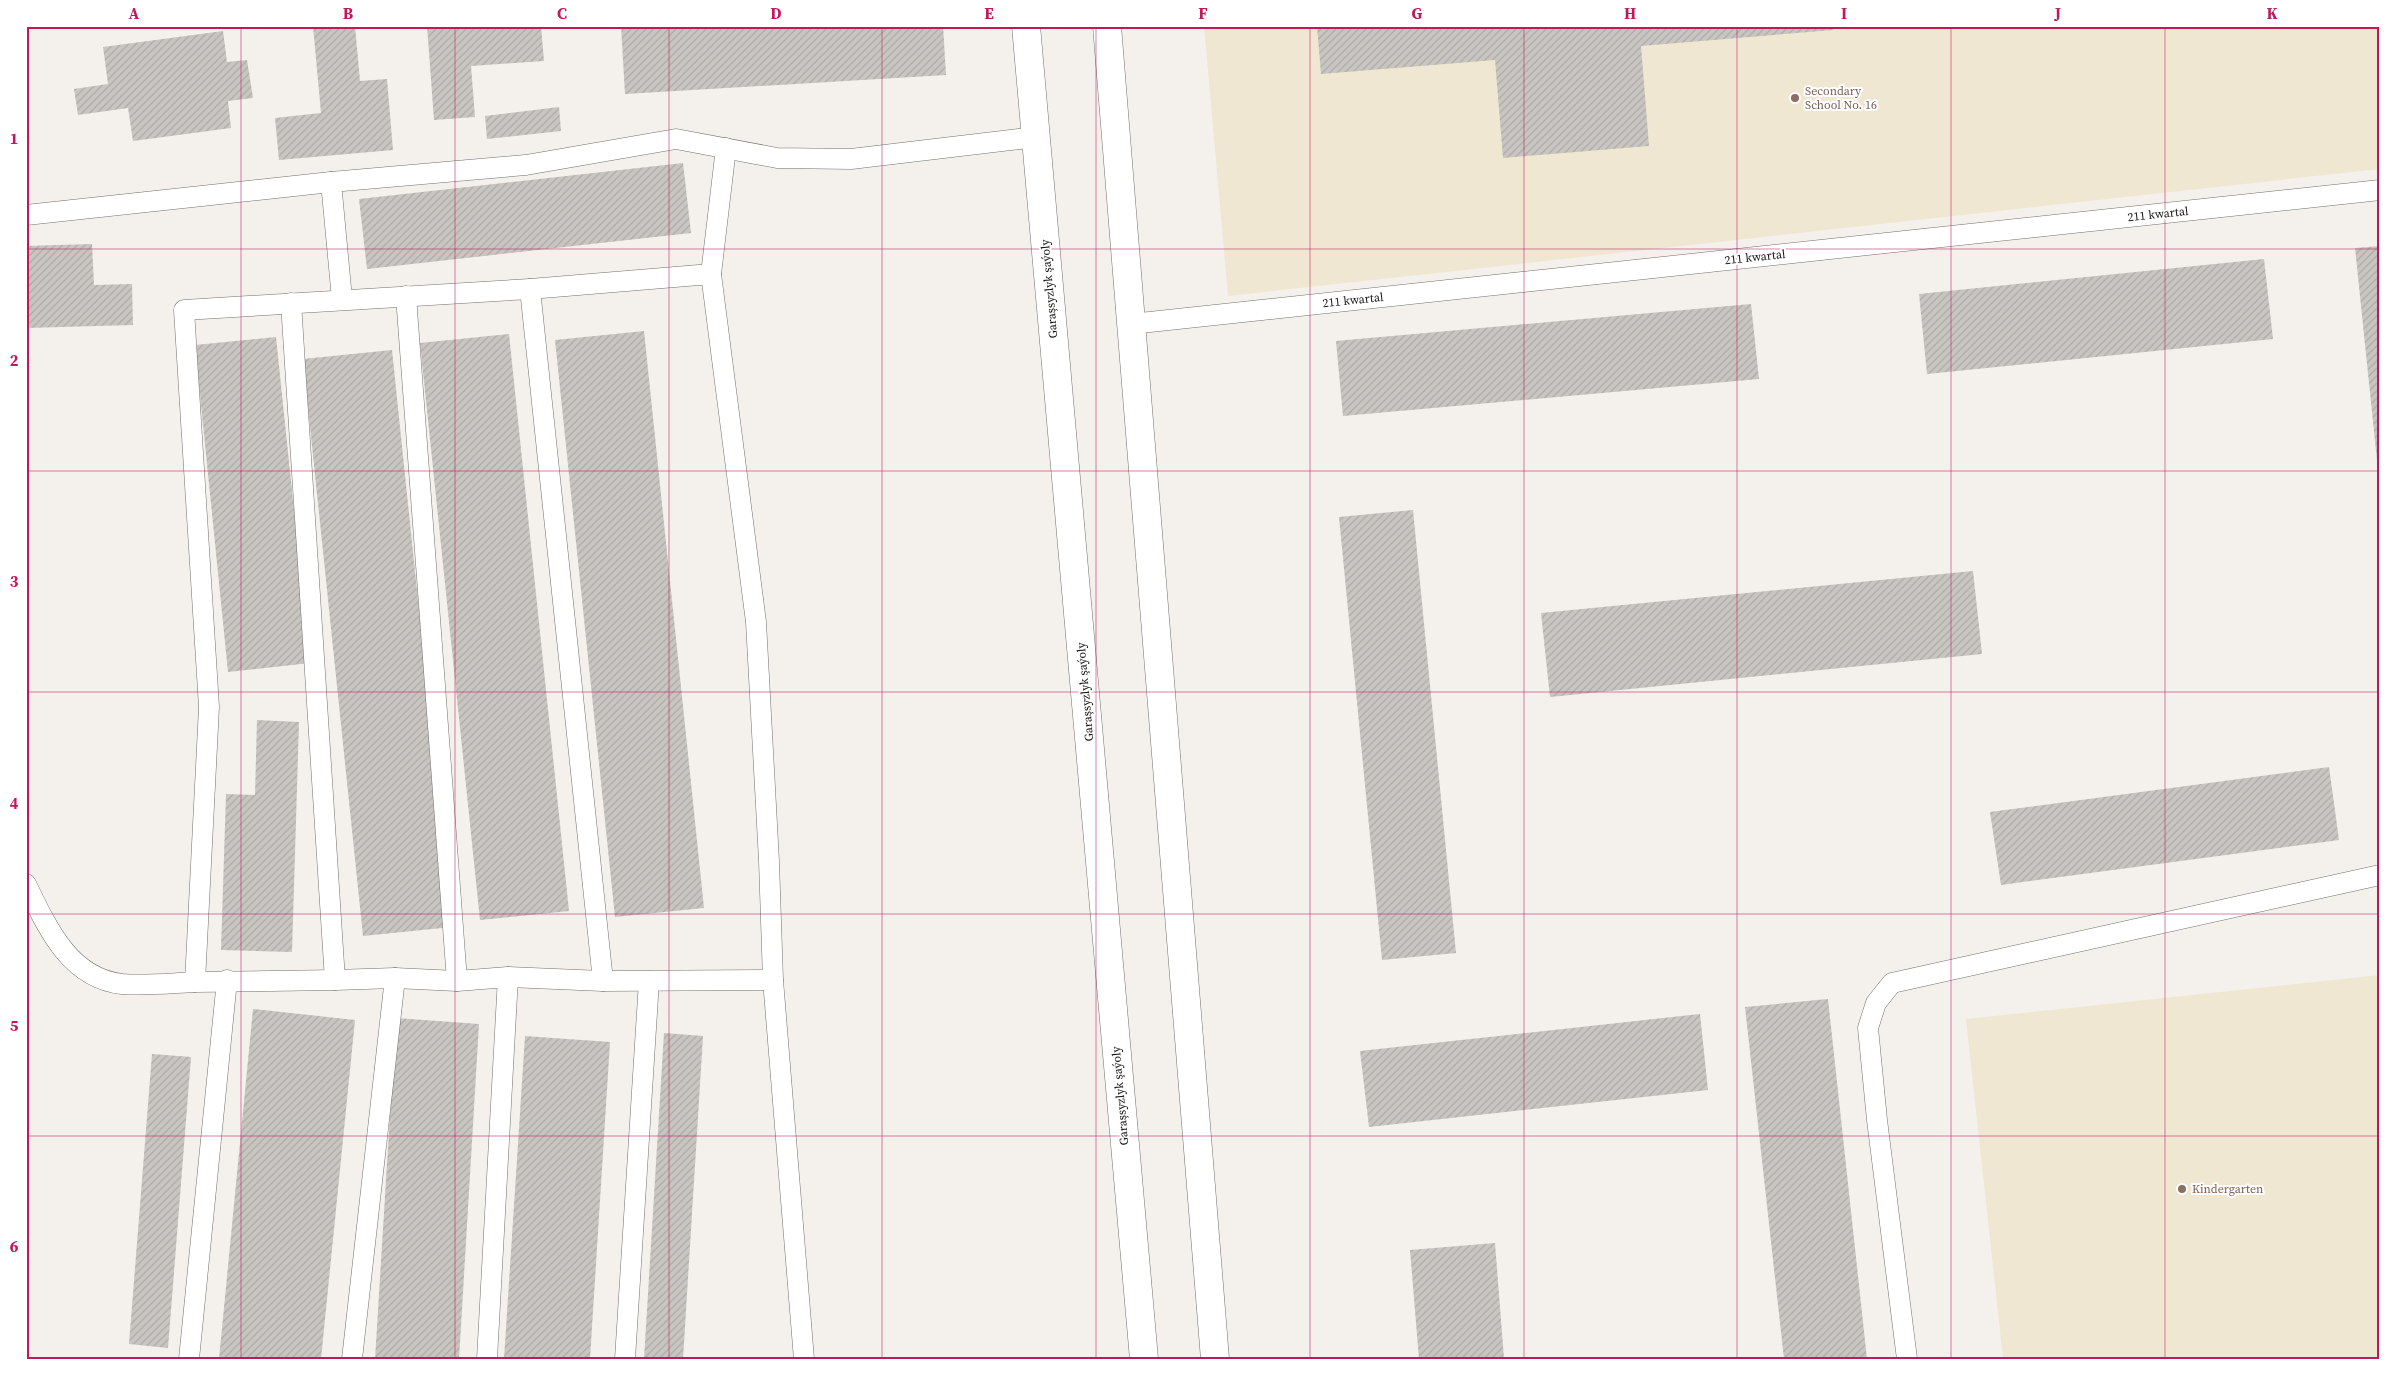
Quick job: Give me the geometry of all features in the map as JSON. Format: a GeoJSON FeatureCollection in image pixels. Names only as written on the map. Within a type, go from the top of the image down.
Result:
{"type":"FeatureCollection","features":[{"type":"Feature","properties":{"kind":"main road","name":"Garaşsyzlyk şaýoly"},"geometry":{"type":"LineString","coordinates":[[1026,26],[1144,1359]]}},
{"type":"Feature","properties":{"kind":"main road"},"geometry":{"type":"LineString","coordinates":[[1107,26],[1215,1359]]}},
{"type":"Feature","properties":{"kind":"lane"},"geometry":{"type":"LineString","coordinates":[[26,216],[331,182],[526,164],[676,138],[777,158],[852,159],[1036,137]]}},
{"type":"Feature","properties":{"kind":"lane"},"geometry":{"type":"LineString","coordinates":[[726,148],[711,274],[756,622],[769,861],[773,980],[804,1359]]}},
{"type":"Feature","properties":{"kind":"lane"},"geometry":{"type":"LineString","coordinates":[[331,182],[342,299]]}},
{"type":"Feature","properties":{"kind":"lane","name":"211 kwartal"},"geometry":{"type":"LineString","coordinates":[[1131,324],[2380,190]]}},
{"type":"Feature","properties":{"kind":"lane"},"geometry":{"type":"LineString","coordinates":[[195,982],[209,707],[184,310],[530,289],[711,274]]}},
{"type":"Feature","properties":{"kind":"lane"},"geometry":{"type":"LineString","coordinates":[[530,289],[603,981]]}},
{"type":"Feature","properties":{"kind":"lane"},"geometry":{"type":"LineString","coordinates":[[406,296],[457,981]]}},
{"type":"Feature","properties":{"kind":"lane"},"geometry":{"type":"LineString","coordinates":[[291,303],[335,980]]}},
{"type":"Feature","properties":{"kind":"lane"},"geometry":{"type":"LineString","coordinates":[[1906,1359],[1877,1120],[1868,1028],[1876,1003],[1892,984],[2380,875]]}},
{"type":"Feature","properties":{"kind":"lane"},"geometry":{"type":"LineString","coordinates":[[26,884],[46,926],[74,962],[94,977],[122,984],[227,980],[395,978],[457,981],[508,977],[603,981],[773,980]]}},
{"type":"Feature","properties":{"kind":"lane"},"geometry":{"type":"LineString","coordinates":[[487,1359],[508,977]]}},
{"type":"Feature","properties":{"kind":"lane"},"geometry":{"type":"LineString","coordinates":[[352,1359],[395,978]]}},
{"type":"Feature","properties":{"kind":"lane"},"geometry":{"type":"LineString","coordinates":[[188,1359],[227,980]]}},
{"type":"Feature","properties":{"kind":"lane"},"geometry":{"type":"LineString","coordinates":[[625,1359],[649,981]]}},
{"type":"Feature","properties":{"kind":"shaded area","name":"Secondary School No. 16"},"geometry":{"type":"Polygon","coordinates":[[[1204,26],[2380,26],[2380,169],[1228,296],[1204,26]]]}},
{"type":"Feature","properties":{"kind":"shaded area","name":"Kindergarten"},"geometry":{"type":"Polygon","coordinates":[[[2380,975],[2380,1359],[2003,1359],[1966,1019],[2380,975]]]}},
{"type":"Feature","properties":{"kind":"building"},"geometry":{"type":"Polygon","coordinates":[[[313,26],[355,26],[360,81],[387,79],[393,150],[279,160],[275,118],[321,113],[313,26]]]}},
{"type":"Feature","properties":{"kind":"building"},"geometry":{"type":"Polygon","coordinates":[[[427,26],[541,26],[544,61],[471,66],[475,117],[434,120],[427,26]]]}},
{"type":"Feature","properties":{"kind":"building"},"geometry":{"type":"Polygon","coordinates":[[[621,26],[943,26],[946,75],[625,94],[621,26]]]}},
{"type":"Feature","properties":{"kind":"building"},"geometry":{"type":"Polygon","coordinates":[[[1317,26],[1833,26],[1833,30],[1641,46],[1649,146],[1503,158],[1495,60],[1321,74],[1317,26]]]}},
{"type":"Feature","properties":{"kind":"building"},"geometry":{"type":"Polygon","coordinates":[[[223,31],[227,62],[247,60],[253,98],[228,101],[231,128],[133,141],[128,108],[78,115],[74,89],[108,84],[103,47],[223,31]]]}},
{"type":"Feature","properties":{"kind":"building"},"geometry":{"type":"Polygon","coordinates":[[[559,107],[561,131],[487,139],[485,116],[559,107]]]}},
{"type":"Feature","properties":{"kind":"building"},"geometry":{"type":"Polygon","coordinates":[[[683,163],[691,233],[367,269],[359,199],[683,163]]]}},
{"type":"Feature","properties":{"kind":"building"},"geometry":{"type":"Polygon","coordinates":[[[92,244],[94,285],[132,284],[133,325],[26,328],[26,246],[92,244]]]}},
{"type":"Feature","properties":{"kind":"building"},"geometry":{"type":"Polygon","coordinates":[[[2380,246],[2380,470],[2378,470],[2355,248],[2380,246]]]}},
{"type":"Feature","properties":{"kind":"building"},"geometry":{"type":"Polygon","coordinates":[[[2264,259],[2273,339],[1927,374],[1919,294],[2264,259]]]}},
{"type":"Feature","properties":{"kind":"building"},"geometry":{"type":"Polygon","coordinates":[[[1751,304],[1759,379],[1343,416],[1336,341],[1751,304]]]}},
{"type":"Feature","properties":{"kind":"building"},"geometry":{"type":"Polygon","coordinates":[[[644,331],[704,908],[615,917],[555,340],[644,331]]]}},
{"type":"Feature","properties":{"kind":"building"},"geometry":{"type":"Polygon","coordinates":[[[509,334],[569,911],[480,920],[420,343],[509,334]]]}},
{"type":"Feature","properties":{"kind":"building"},"geometry":{"type":"Polygon","coordinates":[[[276,337],[310,663],[228,672],[195,345],[276,337]]]}},
{"type":"Feature","properties":{"kind":"building"},"geometry":{"type":"Polygon","coordinates":[[[392,350],[452,927],[363,936],[303,359],[392,350]]]}},
{"type":"Feature","properties":{"kind":"building"},"geometry":{"type":"Polygon","coordinates":[[[1413,510],[1456,953],[1382,960],[1339,517],[1413,510]]]}},
{"type":"Feature","properties":{"kind":"building"},"geometry":{"type":"Polygon","coordinates":[[[1973,571],[1982,654],[1550,697],[1541,613],[1973,571]]]}},
{"type":"Feature","properties":{"kind":"building"},"geometry":{"type":"Polygon","coordinates":[[[257,720],[299,722],[292,952],[221,950],[226,794],[255,795],[257,720]]]}},
{"type":"Feature","properties":{"kind":"building"},"geometry":{"type":"Polygon","coordinates":[[[2329,767],[2339,840],[2001,885],[1990,812],[2329,767]]]}},
{"type":"Feature","properties":{"kind":"building"},"geometry":{"type":"Polygon","coordinates":[[[1828,999],[1867,1359],[1784,1359],[1745,1007],[1828,999]]]}},
{"type":"Feature","properties":{"kind":"building"},"geometry":{"type":"Polygon","coordinates":[[[253,1009],[355,1020],[321,1359],[219,1359],[253,1009]]]}},
{"type":"Feature","properties":{"kind":"building"},"geometry":{"type":"Polygon","coordinates":[[[1700,1014],[1708,1090],[1369,1127],[1360,1051],[1700,1014]]]}},
{"type":"Feature","properties":{"kind":"building"},"geometry":{"type":"Polygon","coordinates":[[[396,1018],[479,1024],[459,1359],[375,1359],[396,1018]]]}},
{"type":"Feature","properties":{"kind":"building"},"geometry":{"type":"Polygon","coordinates":[[[664,1033],[703,1036],[683,1359],[644,1359],[664,1033]]]}},
{"type":"Feature","properties":{"kind":"building"},"geometry":{"type":"Polygon","coordinates":[[[525,1036],[610,1042],[590,1359],[504,1359],[525,1036]]]}},
{"type":"Feature","properties":{"kind":"building"},"geometry":{"type":"Polygon","coordinates":[[[152,1054],[191,1057],[168,1348],[129,1344],[152,1054]]]}},
{"type":"Feature","properties":{"kind":"building"},"geometry":{"type":"Polygon","coordinates":[[[1495,1243],[1504,1359],[1419,1359],[1410,1250],[1495,1243]]]}},
{"type":"Feature","properties":{"kind":"place","name":"Secondary School No. 16"},"geometry":{"type":"Point","coordinates":[1795,98]}},
{"type":"Feature","properties":{"kind":"place","name":"Kindergarten"},"geometry":{"type":"Point","coordinates":[2182,1189]}}]}
